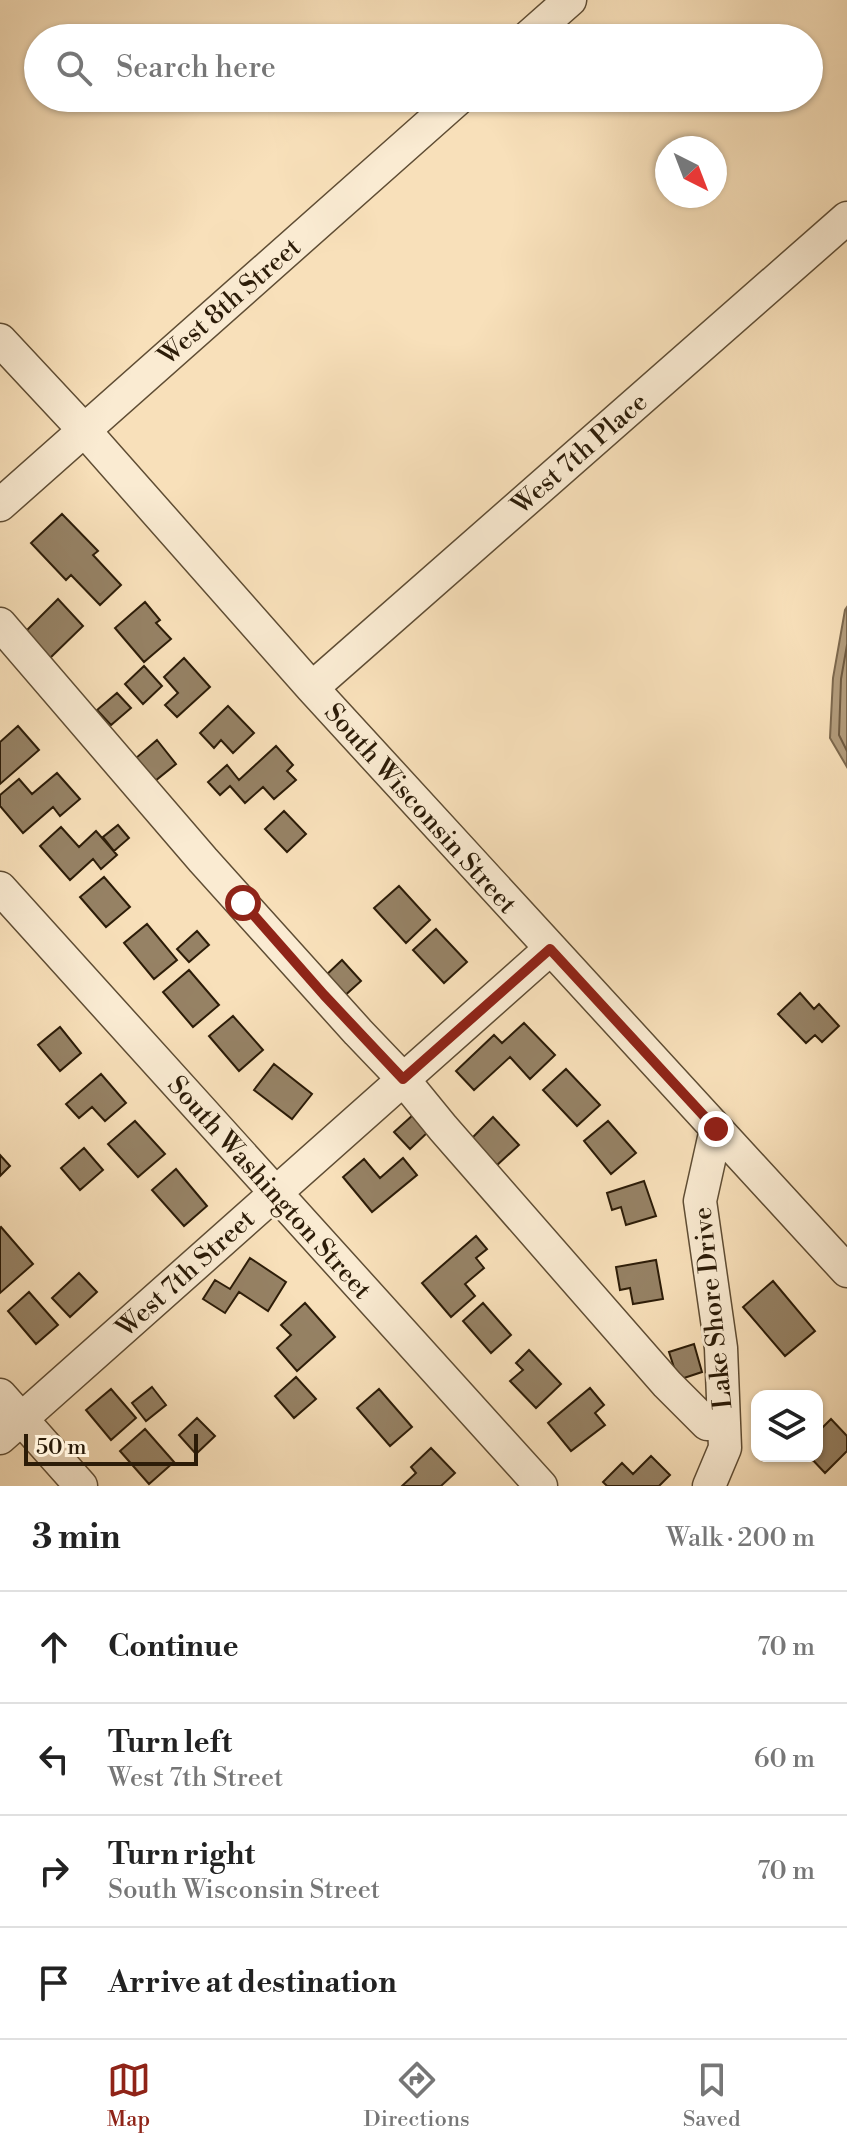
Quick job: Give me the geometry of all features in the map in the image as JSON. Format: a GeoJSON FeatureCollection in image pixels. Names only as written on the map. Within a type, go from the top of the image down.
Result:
{"type":"FeatureCollection","features":[{"type":"Feature","properties":{"kind":"street"},"geometry":{"type":"LineString","coordinates":[[543,24],[570,0]]}},
{"type":"Feature","properties":{"kind":"street","name":"West 8th Street"},"geometry":{"type":"LineString","coordinates":[[0,505],[443,112]]}},
{"type":"Feature","properties":{"kind":"street","name":"West 7th Place"},"geometry":{"type":"LineString","coordinates":[[312,688],[847,218]]}},
{"type":"Feature","properties":{"kind":"street","name":"South Wisconsin Street"},"geometry":{"type":"LineString","coordinates":[[0,340],[84,430],[312,688],[847,1271]]}},
{"type":"Feature","properties":{"kind":"street"},"geometry":{"type":"LineString","coordinates":[[0,624],[203,860],[403,1079],[667,1384],[707,1424],[724,1423]]}},
{"type":"Feature","properties":{"kind":"street","name":"South Washington Street"},"geometry":{"type":"LineString","coordinates":[[0,888],[541,1486]]}},
{"type":"Feature","properties":{"kind":"street","name":"West 7th Street"},"geometry":{"type":"LineString","coordinates":[[11,1428],[550,949]]}},
{"type":"Feature","properties":{"kind":"street","name":"Lake Shore Drive"},"geometry":{"type":"LineString","coordinates":[[709,1486],[725,1448],[721,1348],[700,1201],[716,1129]]}},
{"type":"Feature","properties":{"kind":"street"},"geometry":{"type":"LineString","coordinates":[[0,1395],[11,1428],[81,1486]]}},
{"type":"Feature","properties":{"kind":"water"},"geometry":{"type":"Polygon","coordinates":[[[847,607],[847,767],[830,738],[833,678],[847,607]]]}},
{"type":"Feature","properties":{"kind":"building"},"geometry":{"type":"Polygon","coordinates":[[[62,514],[98,551],[93,555],[121,585],[100,605],[71,575],[66,580],[31,543],[62,514]]]}},
{"type":"Feature","properties":{"kind":"building"},"geometry":{"type":"Polygon","coordinates":[[[58,599],[83,626],[49,659],[24,633],[58,599]]]}},
{"type":"Feature","properties":{"kind":"building"},"geometry":{"type":"Polygon","coordinates":[[[145,602],[160,620],[156,623],[171,639],[144,662],[115,628],[145,602]]]}},
{"type":"Feature","properties":{"kind":"building"},"geometry":{"type":"Polygon","coordinates":[[[184,658],[210,687],[177,717],[165,705],[178,693],[164,677],[184,658]]]}},
{"type":"Feature","properties":{"kind":"building"},"geometry":{"type":"Polygon","coordinates":[[[144,666],[162,686],[143,704],[125,684],[144,666]]]}},
{"type":"Feature","properties":{"kind":"building"},"geometry":{"type":"Polygon","coordinates":[[[117,693],[131,708],[111,725],[97,710],[117,693]]]}},
{"type":"Feature","properties":{"kind":"building"},"geometry":{"type":"Polygon","coordinates":[[[228,706],[254,733],[233,753],[221,740],[214,748],[200,733],[228,706]]]}},
{"type":"Feature","properties":{"kind":"building"},"geometry":{"type":"Polygon","coordinates":[[[18,726],[39,750],[0,784],[0,742],[18,726]]]}},
{"type":"Feature","properties":{"kind":"building"},"geometry":{"type":"Polygon","coordinates":[[[157,740],[176,764],[155,781],[136,758],[157,740]]]}},
{"type":"Feature","properties":{"kind":"building"},"geometry":{"type":"Polygon","coordinates":[[[276,746],[293,765],[287,771],[296,780],[274,799],[263,787],[245,803],[230,786],[220,795],[208,782],[227,765],[239,780],[276,746]]]}},
{"type":"Feature","properties":{"kind":"building"},"geometry":{"type":"Polygon","coordinates":[[[57,773],[80,799],[60,816],[53,807],[23,833],[0,806],[0,795],[19,779],[32,794],[57,773]]]}},
{"type":"Feature","properties":{"kind":"building"},"geometry":{"type":"Polygon","coordinates":[[[284,811],[306,834],[287,852],[265,829],[284,811]]]}},
{"type":"Feature","properties":{"kind":"building"},"geometry":{"type":"Polygon","coordinates":[[[118,825],[129,838],[114,851],[103,837],[118,825]]]}},
{"type":"Feature","properties":{"kind":"building"},"geometry":{"type":"Polygon","coordinates":[[[61,827],[79,847],[96,831],[117,855],[101,869],[93,859],[70,880],[40,846],[61,827]]]}},
{"type":"Feature","properties":{"kind":"building"},"geometry":{"type":"Polygon","coordinates":[[[104,877],[130,907],[106,927],[80,897],[104,877]]]}},
{"type":"Feature","properties":{"kind":"building"},"geometry":{"type":"Polygon","coordinates":[[[399,886],[430,920],[406,943],[374,908],[399,886]]]}},
{"type":"Feature","properties":{"kind":"building"},"geometry":{"type":"Polygon","coordinates":[[[147,924],[177,960],[154,979],[124,943],[147,924]]]}},
{"type":"Feature","properties":{"kind":"building"},"geometry":{"type":"Polygon","coordinates":[[[436,929],[467,962],[444,983],[413,950],[436,929]]]}},
{"type":"Feature","properties":{"kind":"building"},"geometry":{"type":"Polygon","coordinates":[[[197,931],[209,945],[189,962],[177,949],[197,931]]]}},
{"type":"Feature","properties":{"kind":"building"},"geometry":{"type":"Polygon","coordinates":[[[342,960],[361,981],[342,998],[323,978],[342,960]]]}},
{"type":"Feature","properties":{"kind":"building"},"geometry":{"type":"Polygon","coordinates":[[[189,970],[219,1005],[193,1027],[163,992],[189,970]]]}},
{"type":"Feature","properties":{"kind":"building"},"geometry":{"type":"Polygon","coordinates":[[[800,993],[814,1009],[819,1004],[839,1026],[822,1042],[815,1035],[806,1043],[778,1014],[800,993]]]}},
{"type":"Feature","properties":{"kind":"building"},"geometry":{"type":"Polygon","coordinates":[[[233,1016],[263,1050],[239,1071],[209,1036],[233,1016]]]}},
{"type":"Feature","properties":{"kind":"building"},"geometry":{"type":"Polygon","coordinates":[[[524,1023],[555,1055],[530,1079],[510,1057],[474,1090],[456,1071],[494,1035],[502,1043],[524,1023]]]}},
{"type":"Feature","properties":{"kind":"building"},"geometry":{"type":"Polygon","coordinates":[[[60,1027],[81,1053],[60,1071],[38,1045],[60,1027]]]}},
{"type":"Feature","properties":{"kind":"building"},"geometry":{"type":"Polygon","coordinates":[[[274,1064],[312,1094],[292,1119],[254,1090],[274,1064]]]}},
{"type":"Feature","properties":{"kind":"building"},"geometry":{"type":"Polygon","coordinates":[[[566,1069],[600,1105],[577,1126],[543,1090],[566,1069]]]}},
{"type":"Feature","properties":{"kind":"building"},"geometry":{"type":"Polygon","coordinates":[[[101,1074],[126,1103],[105,1121],[92,1107],[79,1118],[66,1104],[101,1074]]]}},
{"type":"Feature","properties":{"kind":"building"},"geometry":{"type":"Polygon","coordinates":[[[413,1115],[428,1132],[410,1149],[394,1132],[413,1115]]]}},
{"type":"Feature","properties":{"kind":"building"},"geometry":{"type":"Polygon","coordinates":[[[493,1117],[519,1145],[496,1166],[471,1139],[493,1117]]]}},
{"type":"Feature","properties":{"kind":"building"},"geometry":{"type":"Polygon","coordinates":[[[135,1121],[165,1154],[138,1177],[108,1144],[135,1121]]]}},
{"type":"Feature","properties":{"kind":"building"},"geometry":{"type":"Polygon","coordinates":[[[608,1121],[636,1153],[611,1174],[584,1141],[608,1121]]]}},
{"type":"Feature","properties":{"kind":"building"},"geometry":{"type":"Polygon","coordinates":[[[84,1148],[103,1170],[80,1190],[61,1168],[84,1148]]]}},
{"type":"Feature","properties":{"kind":"building"},"geometry":{"type":"Polygon","coordinates":[[[0,1155],[10,1166],[0,1176],[0,1155]]]}},
{"type":"Feature","properties":{"kind":"building"},"geometry":{"type":"Polygon","coordinates":[[[403,1158],[417,1175],[372,1212],[343,1177],[364,1159],[380,1178],[403,1158]]]}},
{"type":"Feature","properties":{"kind":"building"},"geometry":{"type":"Polygon","coordinates":[[[176,1169],[207,1206],[184,1226],[152,1190],[176,1169]]]}},
{"type":"Feature","properties":{"kind":"building"},"geometry":{"type":"Polygon","coordinates":[[[644,1181],[656,1216],[626,1225],[621,1207],[612,1210],[607,1193],[644,1181]]]}},
{"type":"Feature","properties":{"kind":"building"},"geometry":{"type":"Polygon","coordinates":[[[0,1228],[33,1264],[0,1293],[0,1228]]]}},
{"type":"Feature","properties":{"kind":"building"},"geometry":{"type":"Polygon","coordinates":[[[476,1236],[487,1249],[476,1258],[484,1268],[465,1284],[475,1296],[451,1317],[422,1283],[476,1236]]]}},
{"type":"Feature","properties":{"kind":"building"},"geometry":{"type":"Polygon","coordinates":[[[250,1258],[286,1282],[268,1311],[239,1292],[225,1313],[203,1299],[215,1280],[230,1289],[250,1258]]]}},
{"type":"Feature","properties":{"kind":"building"},"geometry":{"type":"Polygon","coordinates":[[[656,1260],[663,1299],[633,1304],[630,1288],[620,1290],[616,1267],[656,1260]]]}},
{"type":"Feature","properties":{"kind":"building"},"geometry":{"type":"Polygon","coordinates":[[[79,1273],[97,1292],[70,1317],[52,1298],[79,1273]]]}},
{"type":"Feature","properties":{"kind":"building"},"geometry":{"type":"Polygon","coordinates":[[[773,1281],[815,1331],[785,1356],[743,1307],[773,1281]]]}},
{"type":"Feature","properties":{"kind":"building"},"geometry":{"type":"Polygon","coordinates":[[[29,1292],[58,1325],[36,1344],[8,1311],[29,1292]]]}},
{"type":"Feature","properties":{"kind":"building"},"geometry":{"type":"Polygon","coordinates":[[[305,1303],[335,1337],[297,1371],[277,1348],[291,1335],[281,1325],[305,1303]]]}},
{"type":"Feature","properties":{"kind":"building"},"geometry":{"type":"Polygon","coordinates":[[[483,1303],[511,1335],[491,1353],[463,1321],[483,1303]]]}},
{"type":"Feature","properties":{"kind":"building"},"geometry":{"type":"Polygon","coordinates":[[[694,1344],[702,1372],[678,1380],[669,1352],[694,1344]]]}},
{"type":"Feature","properties":{"kind":"building"},"geometry":{"type":"Polygon","coordinates":[[[529,1350],[561,1384],[536,1408],[510,1381],[523,1370],[516,1363],[529,1350]]]}},
{"type":"Feature","properties":{"kind":"building"},"geometry":{"type":"Polygon","coordinates":[[[296,1377],[316,1399],[294,1418],[275,1396],[296,1377]]]}},
{"type":"Feature","properties":{"kind":"building"},"geometry":{"type":"Polygon","coordinates":[[[152,1387],[166,1405],[146,1421],[132,1403],[152,1387]]]}},
{"type":"Feature","properties":{"kind":"building"},"geometry":{"type":"Polygon","coordinates":[[[590,1388],[604,1405],[595,1413],[605,1425],[571,1451],[548,1423],[590,1388]]]}},
{"type":"Feature","properties":{"kind":"building"},"geometry":{"type":"Polygon","coordinates":[[[111,1389],[136,1418],[111,1440],[86,1410],[111,1389]]]}},
{"type":"Feature","properties":{"kind":"building"},"geometry":{"type":"Polygon","coordinates":[[[379,1389],[412,1427],[390,1446],[357,1408],[379,1389]]]}},
{"type":"Feature","properties":{"kind":"building"},"geometry":{"type":"Polygon","coordinates":[[[197,1418],[215,1436],[196,1454],[179,1435],[197,1418]]]}},
{"type":"Feature","properties":{"kind":"building"},"geometry":{"type":"Polygon","coordinates":[[[831,1419],[847,1436],[847,1451],[825,1473],[815,1462],[823,1462],[823,1427],[831,1419]]]}},
{"type":"Feature","properties":{"kind":"building"},"geometry":{"type":"Polygon","coordinates":[[[145,1429],[174,1462],[149,1484],[120,1451],[145,1429]]]}},
{"type":"Feature","properties":{"kind":"building"},"geometry":{"type":"Polygon","coordinates":[[[431,1448],[455,1473],[441,1486],[402,1486],[416,1473],[411,1467],[431,1448]]]}},
{"type":"Feature","properties":{"kind":"building"},"geometry":{"type":"Polygon","coordinates":[[[651,1456],[670,1475],[659,1486],[607,1486],[603,1482],[622,1463],[633,1474],[651,1456]]]}},
{"type":"Feature","properties":{"kind":"route"},"geometry":{"type":"LineString","coordinates":[[243,903],[403,1079],[550,949],[716,1129]]}}]}
